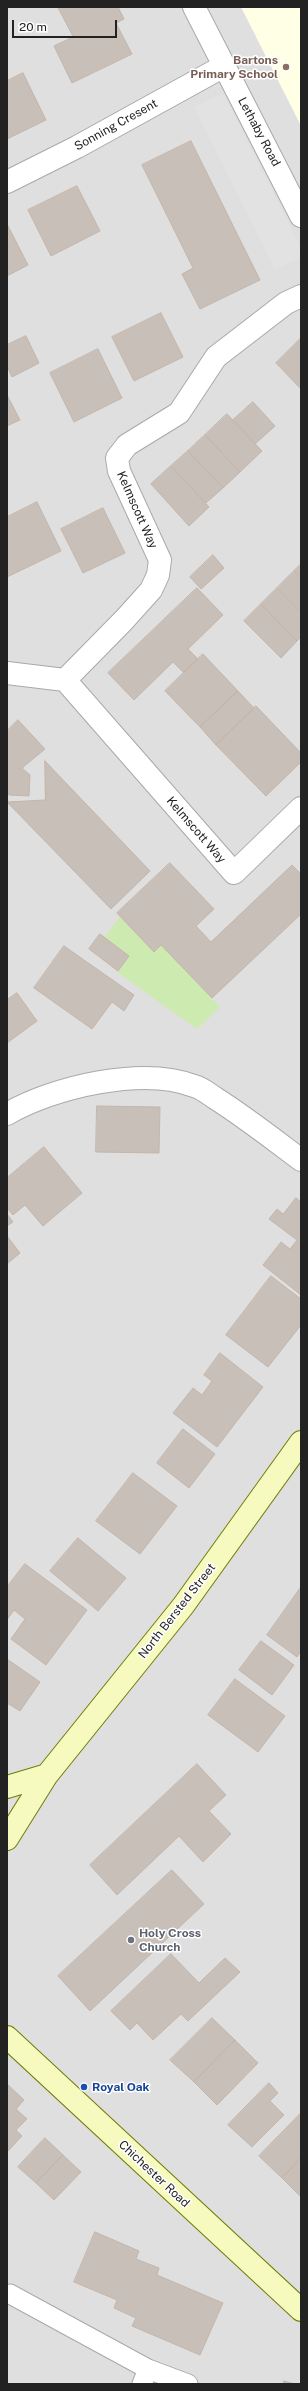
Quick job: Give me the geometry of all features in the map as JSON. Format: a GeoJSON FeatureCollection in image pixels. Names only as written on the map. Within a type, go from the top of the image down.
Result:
{"type":"FeatureCollection","features":[{"type":"Feature","properties":{"kind":"street","name":"Lethaby Road"},"geometry":{"type":"LineString","coordinates":[[194,7],[301,216]]}},
{"type":"Feature","properties":{"kind":"street","name":"Sonning Cresent"},"geometry":{"type":"LineString","coordinates":[[7,182],[77,147],[224,66]]}},
{"type":"Feature","properties":{"kind":"street","name":"Kelmscott Way"},"geometry":{"type":"LineString","coordinates":[[301,296],[286,303],[216,357],[179,413],[127,445],[117,458],[119,471],[160,560],[158,575],[151,590],[65,680],[234,873],[301,808]]}},
{"type":"Feature","properties":{"kind":"street"},"geometry":{"type":"LineString","coordinates":[[7,673],[65,680]]}},
{"type":"Feature","properties":{"kind":"street"},"geometry":{"type":"LineString","coordinates":[[7,1114],[18,1108],[73,1089],[129,1079],[160,1078],[195,1086],[238,1112],[301,1160]]}},
{"type":"Feature","properties":{"kind":"street","name":"North Bersted Street"},"geometry":{"type":"LineString","coordinates":[[7,1839],[47,1775],[182,1606],[301,1442]]}},
{"type":"Feature","properties":{"kind":"street"},"geometry":{"type":"LineString","coordinates":[[7,1787],[47,1775]]}},
{"type":"Feature","properties":{"kind":"street","name":"Chichester Road"},"geometry":{"type":"LineString","coordinates":[[7,2037],[301,2310]]}},
{"type":"Feature","properties":{"kind":"lane"},"geometry":{"type":"LineString","coordinates":[[10,2294],[145,2376],[188,2384]]}},
{"type":"Feature","properties":{"kind":"shaded area"},"geometry":{"type":"Polygon","coordinates":[[[7,7],[301,7],[301,2384],[7,2384],[7,7]]]}},
{"type":"Feature","properties":{"kind":"shaded area","name":"Bartons Primary School"},"geometry":{"type":"Polygon","coordinates":[[[241,7],[301,7],[301,126],[241,7]]]}},
{"type":"Feature","properties":{"kind":"shaded area"},"geometry":{"type":"Polygon","coordinates":[[[223,93],[301,248],[301,257],[275,270],[194,107],[223,93]]]}},
{"type":"Feature","properties":{"kind":"green space"},"geometry":{"type":"Polygon","coordinates":[[[120,917],[154,952],[161,945],[220,1007],[197,1029],[117,972],[129,956],[104,938],[120,917]]]}},
{"type":"Feature","properties":{"kind":"building"},"geometry":{"type":"Polygon","coordinates":[[[58,7],[118,7],[124,19],[116,23],[132,54],[72,83],[54,46],[73,37],[58,7]]]}},
{"type":"Feature","properties":{"kind":"building"},"geometry":{"type":"Polygon","coordinates":[[[23,73],[46,120],[7,139],[7,81],[23,73]]]}},
{"type":"Feature","properties":{"kind":"building"},"geometry":{"type":"Polygon","coordinates":[[[191,141],[260,280],[200,309],[182,274],[193,268],[142,165],[191,141]]]}},
{"type":"Feature","properties":{"kind":"building"},"geometry":{"type":"Polygon","coordinates":[[[77,186],[100,231],[51,256],[28,210],[77,186]]]}},
{"type":"Feature","properties":{"kind":"building"},"geometry":{"type":"Polygon","coordinates":[[[7,224],[28,265],[7,276],[7,224]]]}},
{"type":"Feature","properties":{"kind":"building"},"geometry":{"type":"Polygon","coordinates":[[[161,313],[183,357],[134,381],[112,337],[161,313]]]}},
{"type":"Feature","properties":{"kind":"building"},"geometry":{"type":"Polygon","coordinates":[[[26,336],[39,363],[12,377],[7,366],[7,345],[26,336]]]}},
{"type":"Feature","properties":{"kind":"building"},"geometry":{"type":"Polygon","coordinates":[[[301,338],[301,389],[276,363],[301,338]]]}},
{"type":"Feature","properties":{"kind":"building"},"geometry":{"type":"Polygon","coordinates":[[[98,349],[122,398],[74,422],[50,373],[98,349]]]}},
{"type":"Feature","properties":{"kind":"building"},"geometry":{"type":"Polygon","coordinates":[[[7,395],[20,420],[7,426],[7,395]]]}},
{"type":"Feature","properties":{"kind":"building"},"geometry":{"type":"Polygon","coordinates":[[[253,402],[275,426],[255,444],[233,420],[253,402]]]}},
{"type":"Feature","properties":{"kind":"building"},"geometry":{"type":"Polygon","coordinates":[[[227,414],[262,451],[240,472],[205,435],[227,414]]]}},
{"type":"Feature","properties":{"kind":"building"},"geometry":{"type":"Polygon","coordinates":[[[205,435],[240,472],[223,488],[188,451],[205,435]]]}},
{"type":"Feature","properties":{"kind":"building"},"geometry":{"type":"Polygon","coordinates":[[[188,451],[223,488],[206,503],[171,466],[188,451]]]}},
{"type":"Feature","properties":{"kind":"building"},"geometry":{"type":"Polygon","coordinates":[[[171,466],[209,507],[189,526],[151,484],[171,466]]]}},
{"type":"Feature","properties":{"kind":"building"},"geometry":{"type":"Polygon","coordinates":[[[37,502],[61,551],[7,577],[7,517],[37,502]]]}},
{"type":"Feature","properties":{"kind":"building"},"geometry":{"type":"Polygon","coordinates":[[[103,508],[125,553],[83,573],[61,529],[103,508]]]}},
{"type":"Feature","properties":{"kind":"building"},"geometry":{"type":"Polygon","coordinates":[[[213,555],[224,568],[201,589],[190,577],[213,555]]]}},
{"type":"Feature","properties":{"kind":"building"},"geometry":{"type":"Polygon","coordinates":[[[301,564],[301,578],[294,571],[301,564]]]}},
{"type":"Feature","properties":{"kind":"building"},"geometry":{"type":"Polygon","coordinates":[[[294,571],[301,578],[301,612],[277,588],[294,571]]]}},
{"type":"Feature","properties":{"kind":"building"},"geometry":{"type":"Polygon","coordinates":[[[197,588],[223,615],[188,649],[198,659],[184,673],[173,662],[134,700],[108,673],[197,588]]]}},
{"type":"Feature","properties":{"kind":"building"},"geometry":{"type":"Polygon","coordinates":[[[277,588],[301,612],[301,637],[297,641],[261,604],[277,588]]]}},
{"type":"Feature","properties":{"kind":"building"},"geometry":{"type":"Polygon","coordinates":[[[261,604],[297,641],[281,658],[244,621],[261,604]]]}},
{"type":"Feature","properties":{"kind":"building"},"geometry":{"type":"Polygon","coordinates":[[[203,654],[238,691],[200,727],[165,691],[203,654]]]}},
{"type":"Feature","properties":{"kind":"building"},"geometry":{"type":"Polygon","coordinates":[[[238,691],[254,708],[216,745],[200,727],[238,691]]]}},
{"type":"Feature","properties":{"kind":"building"},"geometry":{"type":"Polygon","coordinates":[[[256,706],[301,753],[301,762],[266,796],[216,745],[256,706]]]}},
{"type":"Feature","properties":{"kind":"building"},"geometry":{"type":"Polygon","coordinates":[[[18,720],[45,749],[22,768],[30,775],[29,796],[9,795],[7,792],[7,731],[18,720]]]}},
{"type":"Feature","properties":{"kind":"building"},"geometry":{"type":"Polygon","coordinates":[[[45,761],[150,871],[111,909],[7,802],[45,800],[45,761]]]}},
{"type":"Feature","properties":{"kind":"building"},"geometry":{"type":"Polygon","coordinates":[[[170,863],[214,909],[196,926],[211,942],[292,865],[301,874],[301,914],[212,998],[161,945],[154,952],[117,913],[170,863]]]}},
{"type":"Feature","properties":{"kind":"building"},"geometry":{"type":"Polygon","coordinates":[[[100,934],[129,956],[118,971],[89,949],[100,934]]]}},
{"type":"Feature","properties":{"kind":"building"},"geometry":{"type":"Polygon","coordinates":[[[64,946],[134,995],[124,1011],[112,1002],[92,1029],[34,988],[64,946]]]}},
{"type":"Feature","properties":{"kind":"building"},"geometry":{"type":"Polygon","coordinates":[[[17,993],[37,1021],[7,1043],[7,1000],[17,993]]]}},
{"type":"Feature","properties":{"kind":"building"},"geometry":{"type":"Polygon","coordinates":[[[97,1106],[160,1107],[159,1153],[96,1152],[97,1106]]]}},
{"type":"Feature","properties":{"kind":"building"},"geometry":{"type":"Polygon","coordinates":[[[44,1147],[82,1193],[43,1226],[25,1205],[13,1215],[7,1208],[7,1178],[44,1147]]]}},
{"type":"Feature","properties":{"kind":"building"},"geometry":{"type":"Polygon","coordinates":[[[296,1198],[301,1202],[301,1295],[263,1265],[281,1242],[290,1249],[297,1240],[269,1219],[277,1209],[283,1214],[296,1198]]]}},
{"type":"Feature","properties":{"kind":"building"},"geometry":{"type":"Polygon","coordinates":[[[7,1214],[13,1222],[7,1226],[7,1214]]]}},
{"type":"Feature","properties":{"kind":"building"},"geometry":{"type":"Polygon","coordinates":[[[7,1236],[20,1253],[7,1264],[7,1236]]]}},
{"type":"Feature","properties":{"kind":"building"},"geometry":{"type":"Polygon","coordinates":[[[271,1276],[301,1299],[301,1325],[268,1367],[226,1335],[271,1276]]]}},
{"type":"Feature","properties":{"kind":"building"},"geometry":{"type":"Polygon","coordinates":[[[220,1353],[263,1387],[217,1447],[173,1413],[193,1388],[202,1395],[212,1381],[204,1375],[220,1353]]]}},
{"type":"Feature","properties":{"kind":"building"},"geometry":{"type":"Polygon","coordinates":[[[183,1429],[215,1454],[189,1488],[157,1463],[183,1429]]]}},
{"type":"Feature","properties":{"kind":"building"},"geometry":{"type":"Polygon","coordinates":[[[133,1473],[177,1506],[140,1554],[96,1521],[133,1473]]]}},
{"type":"Feature","properties":{"kind":"building"},"geometry":{"type":"Polygon","coordinates":[[[78,1538],[126,1578],[98,1611],[50,1571],[78,1538]]]}},
{"type":"Feature","properties":{"kind":"building"},"geometry":{"type":"Polygon","coordinates":[[[25,1564],[87,1610],[46,1665],[11,1639],[25,1619],[14,1610],[7,1620],[7,1587],[25,1564]]]}},
{"type":"Feature","properties":{"kind":"building"},"geometry":{"type":"Polygon","coordinates":[[[301,1587],[301,1651],[297,1657],[267,1635],[301,1587]]]}},
{"type":"Feature","properties":{"kind":"building"},"geometry":{"type":"Polygon","coordinates":[[[261,1641],[294,1665],[272,1695],[239,1670],[261,1641]]]}},
{"type":"Feature","properties":{"kind":"building"},"geometry":{"type":"Polygon","coordinates":[[[7,1659],[40,1682],[20,1711],[7,1703],[7,1659]]]}},
{"type":"Feature","properties":{"kind":"building"},"geometry":{"type":"Polygon","coordinates":[[[235,1679],[285,1716],[258,1752],[208,1715],[235,1679]]]}},
{"type":"Feature","properties":{"kind":"building"},"geometry":{"type":"Polygon","coordinates":[[[197,1764],[226,1795],[209,1811],[231,1834],[203,1862],[179,1836],[117,1895],[90,1865],[197,1764]]]}},
{"type":"Feature","properties":{"kind":"building","name":"Holy Cross Church"},"geometry":{"type":"Polygon","coordinates":[[[172,1870],[204,1904],[90,2011],[58,1976],[172,1870]]]}},
{"type":"Feature","properties":{"kind":"building"},"geometry":{"type":"Polygon","coordinates":[[[171,1954],[199,1983],[225,1958],[240,1972],[188,2021],[181,2014],[153,2040],[137,2023],[130,2030],[111,2011],[171,1954]]]}},
{"type":"Feature","properties":{"kind":"building"},"geometry":{"type":"Polygon","coordinates":[[[212,2018],[235,2040],[194,2082],[170,2060],[212,2018]]]}},
{"type":"Feature","properties":{"kind":"building"},"geometry":{"type":"Polygon","coordinates":[[[235,2040],[258,2063],[217,2105],[194,2082],[235,2040]]]}},
{"type":"Feature","properties":{"kind":"building"},"geometry":{"type":"Polygon","coordinates":[[[269,2083],[278,2093],[270,2101],[284,2115],[252,2147],[228,2125],[269,2083]]]}},
{"type":"Feature","properties":{"kind":"building"},"geometry":{"type":"Polygon","coordinates":[[[7,2084],[24,2100],[16,2109],[27,2119],[16,2130],[22,2136],[7,2152],[7,2084]]]}},
{"type":"Feature","properties":{"kind":"building"},"geometry":{"type":"Polygon","coordinates":[[[301,2113],[301,2158],[282,2178],[259,2156],[301,2113]]]}},
{"type":"Feature","properties":{"kind":"building"},"geometry":{"type":"Polygon","coordinates":[[[45,2138],[63,2155],[36,2183],[18,2167],[45,2138]]]}},
{"type":"Feature","properties":{"kind":"building"},"geometry":{"type":"Polygon","coordinates":[[[63,2155],[81,2172],[54,2200],[36,2183],[63,2155]]]}},
{"type":"Feature","properties":{"kind":"building"},"geometry":{"type":"Polygon","coordinates":[[[301,2158],[301,2197],[282,2178],[301,2158]]]}},
{"type":"Feature","properties":{"kind":"building"},"geometry":{"type":"Polygon","coordinates":[[[95,2232],[139,2251],[136,2259],[159,2268],[157,2275],[223,2303],[200,2355],[132,2326],[136,2318],[114,2308],[117,2300],[74,2282],[95,2232]]]}},
{"type":"Feature","properties":{"kind":"building"},"geometry":{"type":"Polygon","coordinates":[[[284,2381],[295,2384],[284,2384],[284,2381]]]}},
{"type":"Feature","properties":{"kind":"place","name":"Bartons Primary School"},"geometry":{"type":"Point","coordinates":[286,67]}},
{"type":"Feature","properties":{"kind":"place","name":"Holy Cross Church"},"geometry":{"type":"Point","coordinates":[131,1940]}},
{"type":"Feature","properties":{"kind":"place","name":"Royal Oak"},"geometry":{"type":"Point","coordinates":[84,2087]}}]}
